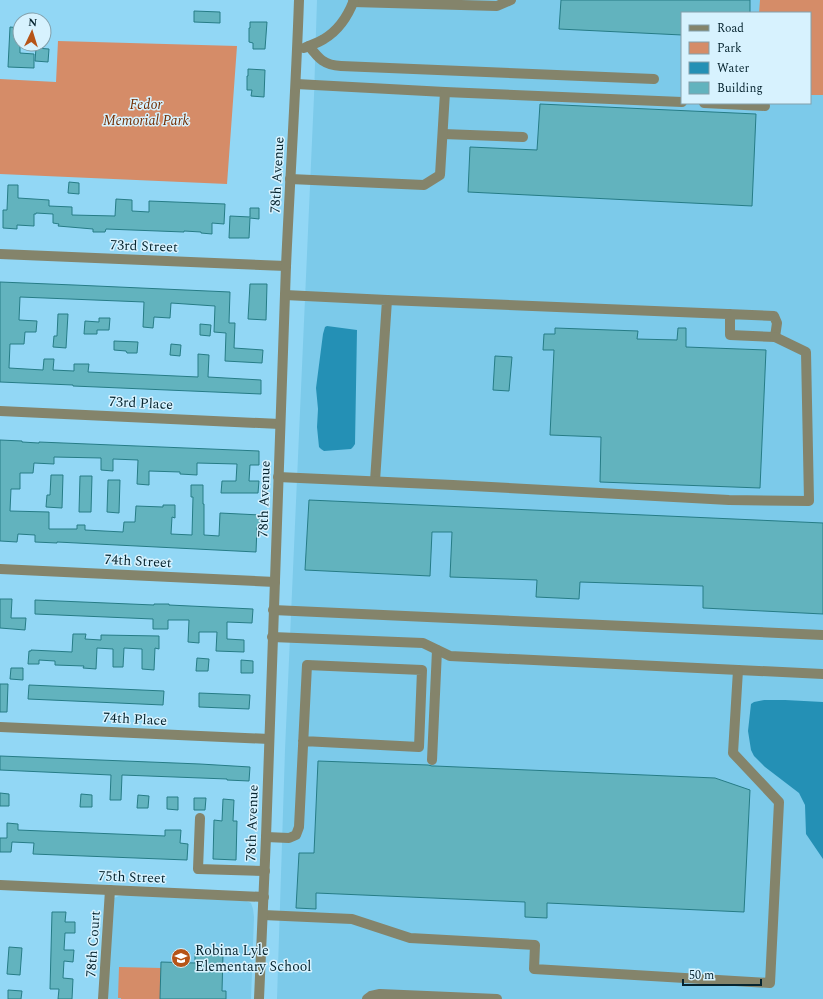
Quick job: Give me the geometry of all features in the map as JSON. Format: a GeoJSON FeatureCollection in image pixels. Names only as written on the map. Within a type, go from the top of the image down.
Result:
{"type":"FeatureCollection","features":[{"type":"Feature","properties":{"kind":"street","name":"78th Avenue"},"geometry":{"type":"LineString","coordinates":[[260,999],[286,266],[300,0]]}},
{"type":"Feature","properties":{"kind":"street"},"geometry":{"type":"LineString","coordinates":[[298,51],[324,39],[342,24],[353,1],[497,6],[511,0]]}},
{"type":"Feature","properties":{"kind":"street"},"geometry":{"type":"LineString","coordinates":[[309,46],[321,60],[326,63],[340,66],[654,79]]}},
{"type":"Feature","properties":{"kind":"street"},"geometry":{"type":"LineString","coordinates":[[296,84],[681,102]]}},
{"type":"Feature","properties":{"kind":"street"},"geometry":{"type":"LineString","coordinates":[[290,180],[424,185],[440,175],[445,92]]}},
{"type":"Feature","properties":{"kind":"street"},"geometry":{"type":"LineString","coordinates":[[724,104],[765,106]]}},
{"type":"Feature","properties":{"kind":"street"},"geometry":{"type":"LineString","coordinates":[[443,134],[523,137]]}},
{"type":"Feature","properties":{"kind":"street","name":"73rd Street"},"geometry":{"type":"LineString","coordinates":[[0,254],[286,266]]}},
{"type":"Feature","properties":{"kind":"street"},"geometry":{"type":"LineString","coordinates":[[285,295],[774,316],[777,323],[775,336]]}},
{"type":"Feature","properties":{"kind":"street"},"geometry":{"type":"LineString","coordinates":[[375,481],[388,300]]}},
{"type":"Feature","properties":{"kind":"street"},"geometry":{"type":"LineString","coordinates":[[278,477],[729,500],[809,501],[806,352],[775,336],[730,335],[730,314]]}},
{"type":"Feature","properties":{"kind":"street","name":"73rd Place"},"geometry":{"type":"LineString","coordinates":[[0,411],[280,424]]}},
{"type":"Feature","properties":{"kind":"street","name":"74th Street"},"geometry":{"type":"LineString","coordinates":[[0,569],[275,582]]}},
{"type":"Feature","properties":{"kind":"street"},"geometry":{"type":"LineString","coordinates":[[274,610],[823,634]]}},
{"type":"Feature","properties":{"kind":"street"},"geometry":{"type":"LineString","coordinates":[[272,637],[422,643],[450,656],[823,674]]}},
{"type":"Feature","properties":{"kind":"street"},"geometry":{"type":"LineString","coordinates":[[432,760],[437,650]]}},
{"type":"Feature","properties":{"kind":"street"},"geometry":{"type":"LineString","coordinates":[[266,837],[289,838],[296,835],[299,827],[303,742],[307,665],[422,670],[419,747],[303,742]]}},
{"type":"Feature","properties":{"kind":"street"},"geometry":{"type":"LineString","coordinates":[[263,915],[352,919],[410,938],[535,945],[534,969],[770,982],[779,802],[733,753],[738,670]]}},
{"type":"Feature","properties":{"kind":"street","name":"74th Place"},"geometry":{"type":"LineString","coordinates":[[0,727],[269,739]]}},
{"type":"Feature","properties":{"kind":"street"},"geometry":{"type":"LineString","coordinates":[[200,818],[198,868],[265,871]]}},
{"type":"Feature","properties":{"kind":"street","name":"75th Street"},"geometry":{"type":"LineString","coordinates":[[0,885],[264,897]]}},
{"type":"Feature","properties":{"kind":"street","name":"78th Court"},"geometry":{"type":"LineString","coordinates":[[104,999],[110,890]]}},
{"type":"Feature","properties":{"kind":"street"},"geometry":{"type":"LineString","coordinates":[[367,999],[371,996],[380,994],[497,999]]}},
{"type":"Feature","properties":{"kind":"shaded area"},"geometry":{"type":"Polygon","coordinates":[[[317,0],[823,0],[823,999],[277,999],[285,750],[317,0]]]}},
{"type":"Feature","properties":{"kind":"shaded area","name":"Robina Lyle Elementary School"},"geometry":{"type":"Polygon","coordinates":[[[126,895],[246,901],[251,903],[254,917],[251,999],[107,999],[114,898],[126,895]]]}},
{"type":"Feature","properties":{"kind":"green space"},"geometry":{"type":"Polygon","coordinates":[[[760,0],[823,0],[823,95],[811,95],[811,12],[759,12],[760,0]]]}},
{"type":"Feature","properties":{"kind":"green space","name":"Fedor Memorial Park"},"geometry":{"type":"Polygon","coordinates":[[[58,41],[237,46],[227,184],[0,174],[0,79],[56,82],[58,41]]]}},
{"type":"Feature","properties":{"kind":"green space"},"geometry":{"type":"Polygon","coordinates":[[[119,967],[161,968],[160,999],[118,998],[119,967]]]}},
{"type":"Feature","properties":{"kind":"water"},"geometry":{"type":"Polygon","coordinates":[[[325,327],[357,330],[355,444],[351,449],[324,451],[319,447],[316,388],[323,334],[325,327]]]}},
{"type":"Feature","properties":{"kind":"water"},"geometry":{"type":"Polygon","coordinates":[[[764,700],[823,702],[823,859],[806,834],[805,805],[799,793],[765,767],[754,756],[751,750],[748,731],[751,704],[764,700]]]}},
{"type":"Feature","properties":{"kind":"building"},"geometry":{"type":"Polygon","coordinates":[[[561,0],[750,0],[750,12],[681,12],[681,35],[559,29],[561,0]]]}},
{"type":"Feature","properties":{"kind":"building"},"geometry":{"type":"Polygon","coordinates":[[[194,11],[220,12],[220,23],[194,22],[194,11]]]}},
{"type":"Feature","properties":{"kind":"building"},"geometry":{"type":"Polygon","coordinates":[[[250,22],[267,22],[265,49],[253,49],[253,43],[249,42],[250,22]]]}},
{"type":"Feature","properties":{"kind":"building"},"geometry":{"type":"Polygon","coordinates":[[[10,27],[12,27],[12,52],[34,54],[34,68],[8,67],[10,27]]]}},
{"type":"Feature","properties":{"kind":"building"},"geometry":{"type":"Polygon","coordinates":[[[36,52],[49,52],[48,62],[35,61],[36,52]]]}},
{"type":"Feature","properties":{"kind":"building"},"geometry":{"type":"Polygon","coordinates":[[[248,69],[265,70],[264,97],[251,96],[252,90],[247,90],[248,69]]]}},
{"type":"Feature","properties":{"kind":"building"},"geometry":{"type":"Polygon","coordinates":[[[540,104],[756,114],[752,206],[468,192],[470,147],[537,150],[540,104]]]}},
{"type":"Feature","properties":{"kind":"building"},"geometry":{"type":"Polygon","coordinates":[[[69,182],[79,183],[79,194],[68,193],[69,182]]]}},
{"type":"Feature","properties":{"kind":"building"},"geometry":{"type":"Polygon","coordinates":[[[8,185],[18,185],[18,198],[49,200],[49,206],[72,207],[72,215],[115,216],[116,199],[132,200],[132,211],[149,212],[149,201],[225,204],[224,224],[212,223],[212,234],[184,231],[106,229],[105,232],[93,232],[93,229],[58,226],[59,224],[53,223],[53,214],[36,213],[34,214],[34,226],[17,225],[17,229],[3,228],[3,210],[7,210],[8,185]]]}},
{"type":"Feature","properties":{"kind":"building"},"geometry":{"type":"Polygon","coordinates":[[[250,208],[259,208],[259,219],[250,218],[249,238],[229,238],[230,216],[250,217],[250,208]]]}},
{"type":"Feature","properties":{"kind":"building"},"geometry":{"type":"Polygon","coordinates":[[[0,282],[230,292],[229,323],[235,323],[234,348],[263,350],[262,363],[225,361],[226,333],[214,332],[215,306],[171,303],[170,318],[154,317],[153,328],[143,327],[144,302],[20,297],[19,320],[37,321],[36,332],[25,332],[24,344],[10,344],[9,368],[43,370],[44,359],[54,359],[53,370],[74,371],[74,364],[89,364],[88,372],[198,377],[198,354],[209,355],[208,377],[261,380],[261,394],[0,382],[0,282]]]}},
{"type":"Feature","properties":{"kind":"building"},"geometry":{"type":"Polygon","coordinates":[[[250,284],[267,284],[266,320],[248,319],[250,284]]]}},
{"type":"Feature","properties":{"kind":"building"},"geometry":{"type":"Polygon","coordinates":[[[58,314],[68,314],[66,348],[53,347],[54,336],[57,336],[58,314]]]}},
{"type":"Feature","properties":{"kind":"building"},"geometry":{"type":"Polygon","coordinates":[[[99,318],[110,318],[109,330],[97,330],[97,334],[84,334],[85,321],[99,322],[99,318]]]}},
{"type":"Feature","properties":{"kind":"building"},"geometry":{"type":"Polygon","coordinates":[[[200,324],[211,325],[210,336],[200,335],[200,324]]]}},
{"type":"Feature","properties":{"kind":"building"},"geometry":{"type":"Polygon","coordinates":[[[555,328],[638,331],[637,339],[677,340],[678,328],[686,328],[686,347],[766,350],[760,488],[600,482],[601,437],[550,435],[554,350],[543,350],[544,334],[555,334],[555,328]]]}},
{"type":"Feature","properties":{"kind":"building"},"geometry":{"type":"Polygon","coordinates":[[[114,341],[138,342],[137,353],[127,353],[126,351],[114,350],[114,341]]]}},
{"type":"Feature","properties":{"kind":"building"},"geometry":{"type":"Polygon","coordinates":[[[171,344],[181,345],[180,356],[170,355],[171,344]]]}},
{"type":"Feature","properties":{"kind":"building"},"geometry":{"type":"Polygon","coordinates":[[[495,356],[512,357],[509,391],[493,390],[495,356]]]}},
{"type":"Feature","properties":{"kind":"building"},"geometry":{"type":"Polygon","coordinates":[[[0,440],[39,443],[259,451],[259,465],[250,465],[249,481],[259,481],[258,493],[221,493],[222,481],[236,481],[237,464],[197,463],[197,475],[180,474],[180,472],[149,471],[149,485],[137,484],[138,460],[113,459],[113,471],[101,470],[101,458],[54,457],[54,464],[34,463],[33,473],[20,473],[20,489],[11,489],[10,511],[49,512],[49,529],[77,529],[77,525],[85,525],[85,530],[123,532],[124,522],[135,522],[136,506],[163,507],[163,505],[175,505],[175,518],[172,517],[171,534],[192,535],[193,497],[191,497],[191,485],[203,485],[204,535],[219,536],[220,513],[260,515],[259,527],[257,527],[256,552],[35,542],[35,535],[18,534],[17,542],[0,541],[0,440]]]}},
{"type":"Feature","properties":{"kind":"building"},"geometry":{"type":"Polygon","coordinates":[[[51,475],[63,475],[62,508],[46,507],[47,495],[50,495],[51,475]]]}},
{"type":"Feature","properties":{"kind":"building"},"geometry":{"type":"Polygon","coordinates":[[[80,476],[92,476],[91,512],[79,512],[80,476]]]}},
{"type":"Feature","properties":{"kind":"building"},"geometry":{"type":"Polygon","coordinates":[[[108,480],[120,480],[119,513],[107,512],[108,480]]]}},
{"type":"Feature","properties":{"kind":"building"},"geometry":{"type":"Polygon","coordinates":[[[309,500],[823,523],[823,614],[703,608],[703,586],[580,582],[579,599],[536,597],[537,580],[450,577],[452,532],[432,532],[430,576],[305,570],[309,500]]]}},
{"type":"Feature","properties":{"kind":"building"},"geometry":{"type":"Polygon","coordinates":[[[0,599],[12,599],[11,618],[26,618],[25,630],[0,628],[0,599]]]}},
{"type":"Feature","properties":{"kind":"building"},"geometry":{"type":"Polygon","coordinates":[[[35,600],[154,605],[169,604],[253,609],[252,623],[227,622],[227,639],[244,640],[244,652],[216,651],[217,632],[199,632],[199,643],[188,642],[189,620],[168,620],[168,629],[153,629],[153,619],[35,614],[35,600]]]}},
{"type":"Feature","properties":{"kind":"building"},"geometry":{"type":"Polygon","coordinates":[[[73,634],[86,634],[85,639],[101,640],[101,635],[159,636],[159,649],[155,648],[154,670],[142,669],[142,649],[124,648],[123,667],[113,667],[113,649],[97,648],[96,669],[83,668],[84,666],[55,665],[55,661],[39,660],[39,664],[28,664],[29,651],[31,650],[72,652],[73,634]]]}},
{"type":"Feature","properties":{"kind":"building"},"geometry":{"type":"Polygon","coordinates":[[[197,658],[209,659],[208,671],[196,671],[197,658]]]}},
{"type":"Feature","properties":{"kind":"building"},"geometry":{"type":"Polygon","coordinates":[[[241,660],[253,661],[253,673],[241,673],[241,660]]]}},
{"type":"Feature","properties":{"kind":"building"},"geometry":{"type":"Polygon","coordinates":[[[11,668],[23,668],[23,680],[10,679],[11,668]]]}},
{"type":"Feature","properties":{"kind":"building"},"geometry":{"type":"Polygon","coordinates":[[[0,684],[8,684],[7,712],[0,712],[0,684]]]}},
{"type":"Feature","properties":{"kind":"building"},"geometry":{"type":"Polygon","coordinates":[[[29,685],[164,691],[163,705],[28,699],[29,685]]]}},
{"type":"Feature","properties":{"kind":"building"},"geometry":{"type":"Polygon","coordinates":[[[199,693],[250,695],[249,709],[199,707],[199,693]]]}},
{"type":"Feature","properties":{"kind":"building"},"geometry":{"type":"Polygon","coordinates":[[[0,756],[250,767],[249,781],[122,775],[121,800],[110,800],[111,775],[0,770],[0,756]]]}},
{"type":"Feature","properties":{"kind":"building"},"geometry":{"type":"Polygon","coordinates":[[[318,761],[715,778],[750,790],[744,912],[547,903],[547,918],[525,917],[525,902],[316,893],[316,909],[296,908],[299,853],[314,853],[318,761]]]}},
{"type":"Feature","properties":{"kind":"building"},"geometry":{"type":"Polygon","coordinates":[[[0,793],[9,794],[9,806],[0,806],[0,793]]]}},
{"type":"Feature","properties":{"kind":"building"},"geometry":{"type":"Polygon","coordinates":[[[81,794],[92,795],[92,807],[80,807],[81,794]]]}},
{"type":"Feature","properties":{"kind":"building"},"geometry":{"type":"Polygon","coordinates":[[[138,795],[149,796],[148,808],[137,808],[138,795]]]}},
{"type":"Feature","properties":{"kind":"building"},"geometry":{"type":"Polygon","coordinates":[[[167,797],[178,797],[178,810],[167,809],[167,797]]]}},
{"type":"Feature","properties":{"kind":"building"},"geometry":{"type":"Polygon","coordinates":[[[194,798],[206,798],[205,810],[194,810],[194,798]]]}},
{"type":"Feature","properties":{"kind":"building"},"geometry":{"type":"Polygon","coordinates":[[[223,799],[234,800],[233,821],[237,821],[236,860],[213,859],[214,820],[222,821],[223,799]]]}},
{"type":"Feature","properties":{"kind":"building"},"geometry":{"type":"Polygon","coordinates":[[[7,823],[18,824],[18,830],[165,836],[165,830],[181,830],[180,843],[188,844],[187,860],[33,854],[34,843],[12,842],[11,852],[0,852],[0,838],[7,838],[7,823]]]}},
{"type":"Feature","properties":{"kind":"building"},"geometry":{"type":"Polygon","coordinates":[[[52,912],[66,912],[65,922],[75,922],[75,933],[65,933],[64,950],[74,950],[73,962],[64,961],[63,978],[73,979],[72,999],[58,999],[59,989],[50,989],[52,912]]]}},
{"type":"Feature","properties":{"kind":"building"},"geometry":{"type":"Polygon","coordinates":[[[9,947],[22,948],[20,975],[7,974],[9,947]]]}},
{"type":"Feature","properties":{"kind":"building"},"geometry":{"type":"Polygon","coordinates":[[[195,953],[223,954],[222,991],[226,991],[226,999],[160,999],[161,962],[195,963],[195,953]]]}},
{"type":"Feature","properties":{"kind":"building"},"geometry":{"type":"Polygon","coordinates":[[[8,990],[22,991],[21,999],[8,999],[8,990]]]}},
{"type":"Feature","properties":{"kind":"place","name":"Robina Lyle Elementary School"},"geometry":{"type":"Point","coordinates":[181,958]}}]}
